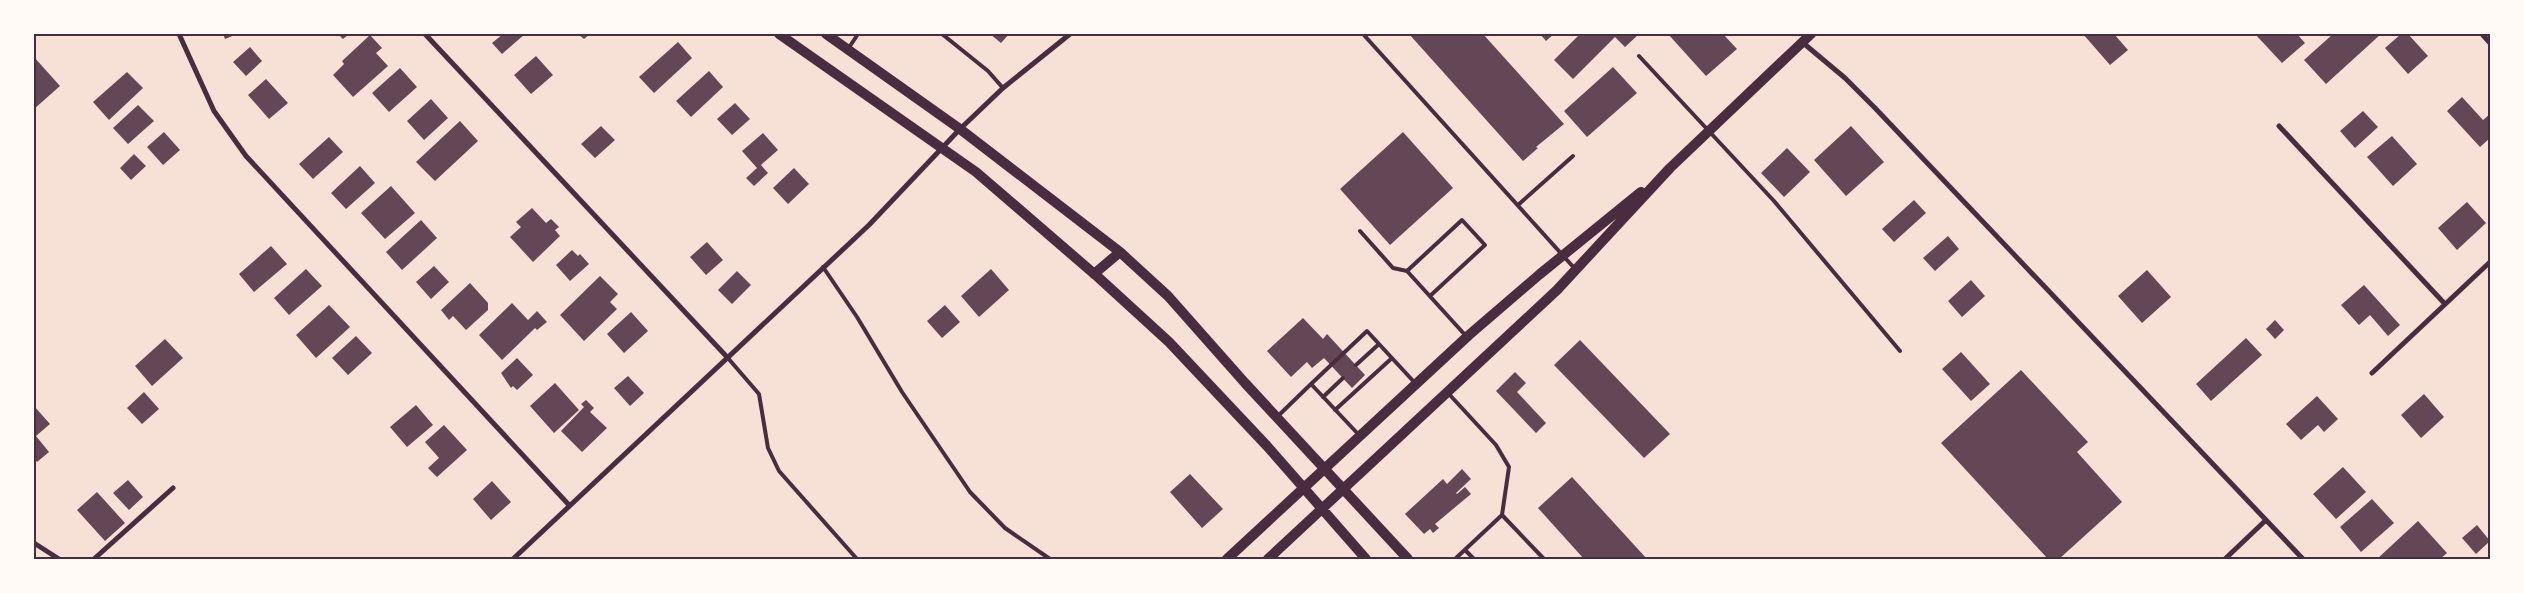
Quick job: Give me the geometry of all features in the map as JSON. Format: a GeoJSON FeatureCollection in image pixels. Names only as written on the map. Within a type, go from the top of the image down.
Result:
{"type":"FeatureCollection","features":[{"type":"Feature","properties":{"kind":"main road"},"geometry":{"type":"LineString","coordinates":[[779,34],[976,172],[1094,274],[1169,342],[1267,446],[1321,510],[1366,559]]}},
{"type":"Feature","properties":{"kind":"main road"},"geometry":{"type":"LineString","coordinates":[[826,34],[960,129],[1120,252],[1168,296],[1276,417],[1408,559]]}},
{"type":"Feature","properties":{"kind":"main road"},"geometry":{"type":"LineString","coordinates":[[1268,559],[1576,270],[1670,168],[1811,34]]}},
{"type":"Feature","properties":{"kind":"main road"},"geometry":{"type":"LineString","coordinates":[[1227,559],[1467,337],[1563,255],[1670,168]]}},
{"type":"Feature","properties":{"kind":"main road"},"geometry":{"type":"LineString","coordinates":[[1094,274],[1120,252]]}},
{"type":"Feature","properties":{"kind":"street"},"geometry":{"type":"LineString","coordinates":[[179,34],[214,111],[246,156],[569,505]]}},
{"type":"Feature","properties":{"kind":"street"},"geometry":{"type":"LineString","coordinates":[[425,34],[727,357]]}},
{"type":"Feature","properties":{"kind":"street"},"geometry":{"type":"LineString","coordinates":[[512,559],[869,225],[960,129],[1003,88],[1070,34]]}},
{"type":"Feature","properties":{"kind":"street"},"geometry":{"type":"LineString","coordinates":[[2482,34],[2490,43]]}},
{"type":"Feature","properties":{"kind":"street"},"geometry":{"type":"LineString","coordinates":[[1802,42],[1845,78],[1875,108],[2303,559]]}},
{"type":"Feature","properties":{"kind":"street"},"geometry":{"type":"LineString","coordinates":[[2279,126],[2445,304]]}},
{"type":"Feature","properties":{"kind":"street"},"geometry":{"type":"LineString","coordinates":[[2372,373],[2490,262]]}},
{"type":"Feature","properties":{"kind":"street"},"geometry":{"type":"LineString","coordinates":[[94,559],[173,488]]}},
{"type":"Feature","properties":{"kind":"street"},"geometry":{"type":"LineString","coordinates":[[2224,559],[2266,520]]}},
{"type":"Feature","properties":{"kind":"street"},"geometry":{"type":"LineString","coordinates":[[34,543],[59,559]]}},
{"type":"Feature","properties":{"kind":"lane"},"geometry":{"type":"LineString","coordinates":[[848,49],[858,34]]}},
{"type":"Feature","properties":{"kind":"lane"},"geometry":{"type":"LineString","coordinates":[[942,34],[988,71],[1003,88]]}},
{"type":"Feature","properties":{"kind":"lane"},"geometry":{"type":"LineString","coordinates":[[1363,34],[1576,270]]}},
{"type":"Feature","properties":{"kind":"lane"},"geometry":{"type":"LineString","coordinates":[[1639,56],[1774,201],[1900,351]]}},
{"type":"Feature","properties":{"kind":"lane"},"geometry":{"type":"LineString","coordinates":[[1518,205],[1573,156]]}},
{"type":"Feature","properties":{"kind":"lane"},"geometry":{"type":"LineString","coordinates":[[1406,271],[1462,220],[1485,244],[1430,296]]}},
{"type":"Feature","properties":{"kind":"lane"},"geometry":{"type":"LineString","coordinates":[[1360,231],[1393,268],[1406,271],[1467,337]]}},
{"type":"Feature","properties":{"kind":"lane"},"geometry":{"type":"LineString","coordinates":[[823,267],[857,317],[902,392],[970,492],[1005,528],[1050,559]]}},
{"type":"Feature","properties":{"kind":"lane"},"geometry":{"type":"LineString","coordinates":[[1276,417],[1367,331],[1416,385]]}},
{"type":"Feature","properties":{"kind":"lane"},"geometry":{"type":"LineString","coordinates":[[1356,365],[1379,344]]}},
{"type":"Feature","properties":{"kind":"lane"},"geometry":{"type":"LineString","coordinates":[[727,357],[759,394],[768,448],[779,471],[857,559]]}},
{"type":"Feature","properties":{"kind":"lane"},"geometry":{"type":"LineString","coordinates":[[1335,410],[1392,358]]}},
{"type":"Feature","properties":{"kind":"lane"},"geometry":{"type":"LineString","coordinates":[[1323,398],[1343,378]]}},
{"type":"Feature","properties":{"kind":"lane"},"geometry":{"type":"LineString","coordinates":[[1311,384],[1360,437]]}},
{"type":"Feature","properties":{"kind":"lane"},"geometry":{"type":"LineString","coordinates":[[1448,392],[1496,445],[1509,467],[1502,515],[1455,559]]}},
{"type":"Feature","properties":{"kind":"lane"},"geometry":{"type":"LineString","coordinates":[[1502,515],[1544,559]]}},
{"type":"Feature","properties":{"kind":"lane"},"geometry":{"type":"LineString","coordinates":[[1465,550],[1474,559]]}},
{"type":"Feature","properties":{"kind":"building"},"geometry":{"type":"Polygon","coordinates":[[[223,34],[237,34],[225,39],[223,34]]]}},
{"type":"Feature","properties":{"kind":"building"},"geometry":{"type":"Polygon","coordinates":[[[338,34],[349,34],[343,39],[338,34]]]}},
{"type":"Feature","properties":{"kind":"building"},"geometry":{"type":"Polygon","coordinates":[[[503,34],[525,34],[502,54],[492,43],[503,34]]]}},
{"type":"Feature","properties":{"kind":"building"},"geometry":{"type":"Polygon","coordinates":[[[578,34],[590,34],[584,39],[578,34]]]}},
{"type":"Feature","properties":{"kind":"building"},"geometry":{"type":"Polygon","coordinates":[[[990,34],[1009,34],[1001,43],[990,34]]]}},
{"type":"Feature","properties":{"kind":"building"},"geometry":{"type":"Polygon","coordinates":[[[1409,34],[1483,34],[1564,124],[1536,147],[1538,148],[1523,161],[1409,34]]]}},
{"type":"Feature","properties":{"kind":"building"},"geometry":{"type":"Polygon","coordinates":[[[1540,34],[1554,34],[1546,41],[1540,34]]]}},
{"type":"Feature","properties":{"kind":"building"},"geometry":{"type":"Polygon","coordinates":[[[1580,34],[1639,34],[1625,47],[1615,37],[1573,79],[1554,60],[1580,34]]]}},
{"type":"Feature","properties":{"kind":"building"},"geometry":{"type":"Polygon","coordinates":[[[1668,34],[1723,34],[1737,49],[1706,76],[1668,34]]]}},
{"type":"Feature","properties":{"kind":"building"},"geometry":{"type":"Polygon","coordinates":[[[2083,34],[2114,34],[2128,50],[2110,65],[2083,34]]]}},
{"type":"Feature","properties":{"kind":"building"},"geometry":{"type":"Polygon","coordinates":[[[2255,34],[2297,34],[2305,43],[2282,63],[2255,34]]]}},
{"type":"Feature","properties":{"kind":"building"},"geometry":{"type":"Polygon","coordinates":[[[2333,34],[2381,34],[2326,84],[2304,60],[2333,34]]]}},
{"type":"Feature","properties":{"kind":"building"},"geometry":{"type":"Polygon","coordinates":[[[2401,34],[2408,34],[2428,56],[2408,74],[2385,48],[2401,34]]]}},
{"type":"Feature","properties":{"kind":"building"},"geometry":{"type":"Polygon","coordinates":[[[370,35],[382,48],[376,53],[388,66],[353,97],[333,75],[344,64],[342,61],[370,35]]]}},
{"type":"Feature","properties":{"kind":"building"},"geometry":{"type":"Polygon","coordinates":[[[678,42],[692,58],[654,93],[639,77],[678,42]]]}},
{"type":"Feature","properties":{"kind":"building"},"geometry":{"type":"Polygon","coordinates":[[[250,47],[262,61],[246,76],[233,62],[250,47]]]}},
{"type":"Feature","properties":{"kind":"building"},"geometry":{"type":"Polygon","coordinates":[[[536,56],[553,75],[531,94],[514,75],[536,56]]]}},
{"type":"Feature","properties":{"kind":"building"},"geometry":{"type":"Polygon","coordinates":[[[34,57],[60,86],[34,109],[34,57]]]}},
{"type":"Feature","properties":{"kind":"building"},"geometry":{"type":"Polygon","coordinates":[[[1613,67],[1637,93],[1587,137],[1564,111],[1613,67]]]}},
{"type":"Feature","properties":{"kind":"building"},"geometry":{"type":"Polygon","coordinates":[[[400,68],[417,87],[389,112],[372,93],[400,68]]]}},
{"type":"Feature","properties":{"kind":"building"},"geometry":{"type":"Polygon","coordinates":[[[709,71],[723,87],[691,117],[676,101],[709,71]]]}},
{"type":"Feature","properties":{"kind":"building"},"geometry":{"type":"Polygon","coordinates":[[[127,72],[143,88],[109,120],[93,102],[127,72]]]}},
{"type":"Feature","properties":{"kind":"building"},"geometry":{"type":"Polygon","coordinates":[[[266,79],[288,103],[269,119],[248,95],[266,79]]]}},
{"type":"Feature","properties":{"kind":"building"},"geometry":{"type":"Polygon","coordinates":[[[2462,97],[2483,120],[2490,114],[2490,138],[2480,147],[2447,111],[2462,97]]]}},
{"type":"Feature","properties":{"kind":"building"},"geometry":{"type":"Polygon","coordinates":[[[431,99],[448,118],[424,140],[407,121],[431,99]]]}},
{"type":"Feature","properties":{"kind":"building"},"geometry":{"type":"Polygon","coordinates":[[[735,103],[750,119],[732,135],[717,119],[735,103]]]}},
{"type":"Feature","properties":{"kind":"building"},"geometry":{"type":"Polygon","coordinates":[[[138,105],[154,121],[128,144],[113,128],[138,105]]]}},
{"type":"Feature","properties":{"kind":"building"},"geometry":{"type":"Polygon","coordinates":[[[2363,111],[2378,127],[2355,148],[2340,131],[2363,111]]]}},
{"type":"Feature","properties":{"kind":"building"},"geometry":{"type":"Polygon","coordinates":[[[460,121],[478,141],[435,181],[416,162],[460,121]]]}},
{"type":"Feature","properties":{"kind":"building"},"geometry":{"type":"Polygon","coordinates":[[[601,126],[615,140],[595,158],[581,144],[601,126]]]}},
{"type":"Feature","properties":{"kind":"building"},"geometry":{"type":"Polygon","coordinates":[[[1851,126],[1884,162],[1846,196],[1814,160],[1851,126]]]}},
{"type":"Feature","properties":{"kind":"building"},"geometry":{"type":"Polygon","coordinates":[[[164,132],[180,150],[163,165],[147,147],[164,132]]]}},
{"type":"Feature","properties":{"kind":"building"},"geometry":{"type":"Polygon","coordinates":[[[1403,132],[1453,188],[1390,245],[1340,189],[1403,132]]]}},
{"type":"Feature","properties":{"kind":"building"},"geometry":{"type":"Polygon","coordinates":[[[763,133],[778,150],[761,165],[768,173],[754,186],[746,178],[757,168],[742,151],[763,133]]]}},
{"type":"Feature","properties":{"kind":"building"},"geometry":{"type":"Polygon","coordinates":[[[2392,136],[2417,164],[2393,186],[2367,157],[2392,136]]]}},
{"type":"Feature","properties":{"kind":"building"},"geometry":{"type":"Polygon","coordinates":[[[329,137],[343,152],[313,179],[299,164],[329,137]]]}},
{"type":"Feature","properties":{"kind":"building"},"geometry":{"type":"Polygon","coordinates":[[[1787,148],[1810,172],[1784,197],[1761,173],[1787,148]]]}},
{"type":"Feature","properties":{"kind":"building"},"geometry":{"type":"Polygon","coordinates":[[[134,154],[146,166],[131,180],[120,168],[134,154]]]}},
{"type":"Feature","properties":{"kind":"building"},"geometry":{"type":"Polygon","coordinates":[[[360,166],[375,183],[346,209],[331,193],[360,166]]]}},
{"type":"Feature","properties":{"kind":"building"},"geometry":{"type":"Polygon","coordinates":[[[794,168],[809,184],[788,204],[773,188],[794,168]]]}},
{"type":"Feature","properties":{"kind":"building"},"geometry":{"type":"Polygon","coordinates":[[[391,186],[415,213],[385,239],[361,213],[391,186]]]}},
{"type":"Feature","properties":{"kind":"building"},"geometry":{"type":"Polygon","coordinates":[[[1914,200],[1926,213],[1894,242],[1882,229],[1914,200]]]}},
{"type":"Feature","properties":{"kind":"building"},"geometry":{"type":"Polygon","coordinates":[[[2467,202],[2486,223],[2457,250],[2438,228],[2467,202]]]}},
{"type":"Feature","properties":{"kind":"building"},"geometry":{"type":"Polygon","coordinates":[[[532,208],[546,223],[551,219],[559,227],[555,230],[560,236],[533,262],[510,237],[521,227],[516,222],[532,208]]]}},
{"type":"Feature","properties":{"kind":"building"},"geometry":{"type":"Polygon","coordinates":[[[421,220],[437,238],[402,270],[386,252],[421,220]]]}},
{"type":"Feature","properties":{"kind":"building"},"geometry":{"type":"Polygon","coordinates":[[[1948,236],[1959,249],[1935,271],[1923,258],[1948,236]]]}},
{"type":"Feature","properties":{"kind":"building"},"geometry":{"type":"Polygon","coordinates":[[[707,242],[723,260],[706,275],[690,257],[707,242]]]}},
{"type":"Feature","properties":{"kind":"building"},"geometry":{"type":"Polygon","coordinates":[[[271,246],[287,264],[254,292],[239,274],[271,246]]]}},
{"type":"Feature","properties":{"kind":"building"},"geometry":{"type":"Polygon","coordinates":[[[572,250],[578,256],[580,254],[589,264],[570,281],[556,265],[572,250]]]}},
{"type":"Feature","properties":{"kind":"building"},"geometry":{"type":"Polygon","coordinates":[[[434,266],[449,282],[431,299],[416,282],[434,266]]]}},
{"type":"Feature","properties":{"kind":"building"},"geometry":{"type":"Polygon","coordinates":[[[306,269],[322,286],[289,315],[274,298],[306,269]]]}},
{"type":"Feature","properties":{"kind":"building"},"geometry":{"type":"Polygon","coordinates":[[[991,269],[1009,290],[979,317],[961,296],[991,269]]]}},
{"type":"Feature","properties":{"kind":"building"},"geometry":{"type":"Polygon","coordinates":[[[2147,270],[2171,297],[2142,323],[2118,296],[2147,270]]]}},
{"type":"Feature","properties":{"kind":"building"},"geometry":{"type":"Polygon","coordinates":[[[737,271],[751,285],[732,304],[718,290],[737,271]]]}},
{"type":"Feature","properties":{"kind":"building"},"geometry":{"type":"Polygon","coordinates":[[[600,276],[618,294],[610,302],[617,309],[584,341],[560,315],[600,276]]]}},
{"type":"Feature","properties":{"kind":"building"},"geometry":{"type":"Polygon","coordinates":[[[1971,280],[1985,296],[1962,317],[1948,301],[1971,280]]]}},
{"type":"Feature","properties":{"kind":"building"},"geometry":{"type":"Polygon","coordinates":[[[470,283],[488,303],[488,310],[466,330],[453,316],[449,320],[441,310],[470,283]]]}},
{"type":"Feature","properties":{"kind":"building"},"geometry":{"type":"Polygon","coordinates":[[[2364,285],[2400,325],[2388,336],[2370,315],[2359,325],[2341,305],[2364,285]]]}},
{"type":"Feature","properties":{"kind":"building"},"geometry":{"type":"Polygon","coordinates":[[[512,303],[528,320],[537,311],[547,322],[537,330],[535,328],[502,360],[479,335],[512,303]]]}},
{"type":"Feature","properties":{"kind":"building"},"geometry":{"type":"Polygon","coordinates":[[[329,305],[350,327],[316,358],[296,335],[329,305]]]}},
{"type":"Feature","properties":{"kind":"building"},"geometry":{"type":"Polygon","coordinates":[[[945,305],[960,322],[942,338],[927,321],[945,305]]]}},
{"type":"Feature","properties":{"kind":"building"},"geometry":{"type":"Polygon","coordinates":[[[631,312],[648,331],[624,353],[607,334],[631,312]]]}},
{"type":"Feature","properties":{"kind":"building"},"geometry":{"type":"Polygon","coordinates":[[[1303,318],[1323,339],[1327,334],[1365,375],[1352,388],[1324,358],[1312,368],[1307,362],[1291,377],[1267,351],[1303,318]]]}},
{"type":"Feature","properties":{"kind":"building"},"geometry":{"type":"Polygon","coordinates":[[[2275,320],[2284,330],[2275,339],[2266,329],[2275,320]]]}},
{"type":"Feature","properties":{"kind":"building"},"geometry":{"type":"Polygon","coordinates":[[[356,336],[372,353],[348,375],[332,358],[356,336]]]}},
{"type":"Feature","properties":{"kind":"building"},"geometry":{"type":"Polygon","coordinates":[[[2246,338],[2262,355],[2211,401],[2196,384],[2246,338]]]}},
{"type":"Feature","properties":{"kind":"building"},"geometry":{"type":"Polygon","coordinates":[[[165,339],[183,358],[152,386],[135,366],[165,339]]]}},
{"type":"Feature","properties":{"kind":"building"},"geometry":{"type":"Polygon","coordinates":[[[1580,340],[1670,434],[1644,458],[1554,365],[1580,340]]]}},
{"type":"Feature","properties":{"kind":"building"},"geometry":{"type":"Polygon","coordinates":[[[1961,352],[1990,384],[1971,401],[1942,369],[1961,352]]]}},
{"type":"Feature","properties":{"kind":"building"},"geometry":{"type":"Polygon","coordinates":[[[517,358],[533,375],[517,390],[513,386],[511,388],[501,373],[517,358]]]}},
{"type":"Feature","properties":{"kind":"building"},"geometry":{"type":"Polygon","coordinates":[[[2021,370],[2088,442],[2077,452],[2122,502],[2059,559],[2048,559],[1941,443],[2021,370]]]}},
{"type":"Feature","properties":{"kind":"building"},"geometry":{"type":"Polygon","coordinates":[[[1515,372],[1526,383],[1517,392],[1546,423],[1536,433],[1496,391],[1515,372]]]}},
{"type":"Feature","properties":{"kind":"building"},"geometry":{"type":"Polygon","coordinates":[[[628,376],[644,393],[630,406],[614,388],[628,376]]]}},
{"type":"Feature","properties":{"kind":"building"},"geometry":{"type":"Polygon","coordinates":[[[555,383],[579,410],[554,433],[530,406],[555,383]]]}},
{"type":"Feature","properties":{"kind":"building"},"geometry":{"type":"Polygon","coordinates":[[[144,392],[159,409],[142,424],[127,408],[144,392]]]}},
{"type":"Feature","properties":{"kind":"building"},"geometry":{"type":"Polygon","coordinates":[[[2424,394],[2444,417],[2421,438],[2401,415],[2424,394]]]}},
{"type":"Feature","properties":{"kind":"building"},"geometry":{"type":"Polygon","coordinates":[[[2317,396],[2338,419],[2324,432],[2318,425],[2301,440],[2286,424],[2317,396]]]}},
{"type":"Feature","properties":{"kind":"building"},"geometry":{"type":"Polygon","coordinates":[[[586,400],[594,408],[590,412],[607,428],[582,452],[561,431],[584,407],[581,404],[586,400]]]}},
{"type":"Feature","properties":{"kind":"building"},"geometry":{"type":"Polygon","coordinates":[[[416,405],[433,425],[407,447],[390,427],[416,405]]]}},
{"type":"Feature","properties":{"kind":"building"},"geometry":{"type":"Polygon","coordinates":[[[34,406],[50,424],[36,436],[49,452],[37,462],[34,458],[34,406]]]}},
{"type":"Feature","properties":{"kind":"building"},"geometry":{"type":"Polygon","coordinates":[[[444,425],[467,450],[437,477],[428,468],[439,458],[425,442],[444,425]]]}},
{"type":"Feature","properties":{"kind":"building"},"geometry":{"type":"Polygon","coordinates":[[[2343,467],[2366,492],[2336,519],[2313,494],[2343,467]]]}},
{"type":"Feature","properties":{"kind":"building"},"geometry":{"type":"Polygon","coordinates":[[[1462,469],[1471,479],[1456,493],[1465,487],[1471,494],[1435,524],[1439,528],[1433,533],[1430,529],[1424,534],[1405,514],[1443,479],[1447,484],[1462,469]]]}},
{"type":"Feature","properties":{"kind":"building"},"geometry":{"type":"Polygon","coordinates":[[[1190,474],[1223,509],[1202,528],[1170,492],[1190,474]]]}},
{"type":"Feature","properties":{"kind":"building"},"geometry":{"type":"Polygon","coordinates":[[[1572,477],[1647,559],[1584,559],[1538,508],[1572,477]]]}},
{"type":"Feature","properties":{"kind":"building"},"geometry":{"type":"Polygon","coordinates":[[[128,480],[143,497],[129,510],[113,493],[128,480]]]}},
{"type":"Feature","properties":{"kind":"building"},"geometry":{"type":"Polygon","coordinates":[[[492,481],[511,502],[491,520],[473,499],[492,481]]]}},
{"type":"Feature","properties":{"kind":"building"},"geometry":{"type":"Polygon","coordinates":[[[97,492],[125,523],[105,541],[77,510],[97,492]]]}},
{"type":"Feature","properties":{"kind":"building"},"geometry":{"type":"Polygon","coordinates":[[[2372,499],[2394,523],[2361,552],[2340,527],[2372,499]]]}},
{"type":"Feature","properties":{"kind":"building"},"geometry":{"type":"Polygon","coordinates":[[[2418,521],[2447,553],[2440,559],[2377,559],[2418,521]]]}},
{"type":"Feature","properties":{"kind":"building"},"geometry":{"type":"Polygon","coordinates":[[[2477,525],[2490,541],[2476,554],[2462,538],[2477,525]]]}}]}
